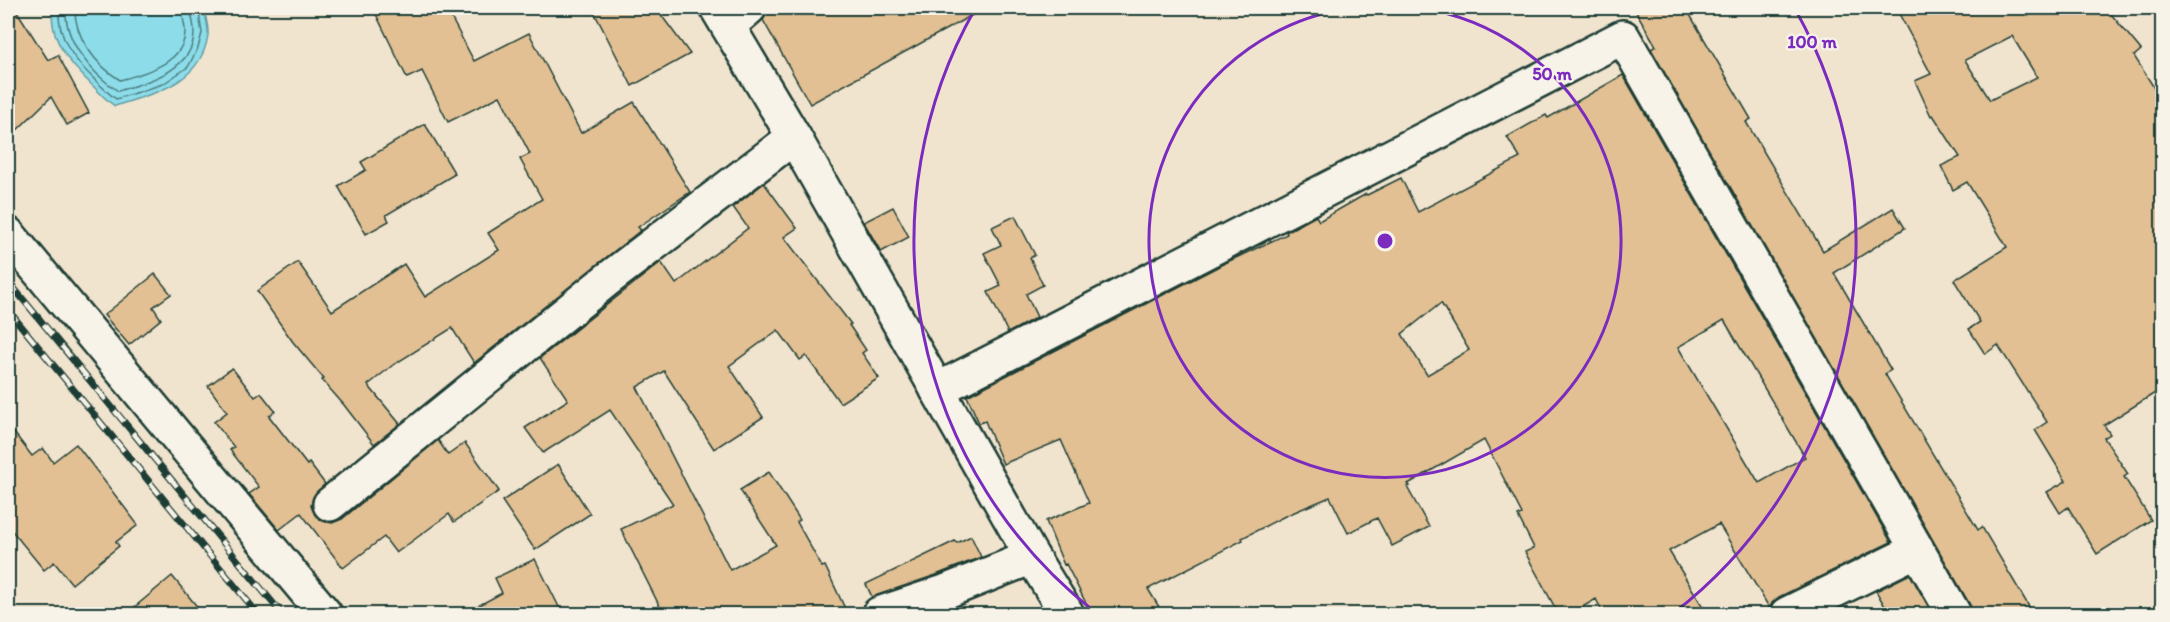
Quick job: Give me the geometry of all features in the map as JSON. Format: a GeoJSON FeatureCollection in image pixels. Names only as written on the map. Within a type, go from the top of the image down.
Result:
{"type":"FeatureCollection","features":[{"type":"Feature","properties":{"kind":"street"},"geometry":{"type":"LineString","coordinates":[[731,14],[794,137],[1067,615]]}},
{"type":"Feature","properties":{"kind":"street"},"geometry":{"type":"LineString","coordinates":[[937,390],[1623,37],[1954,615]]}},
{"type":"Feature","properties":{"kind":"street"},"geometry":{"type":"LineString","coordinates":[[330,504],[608,279],[794,137]]}},
{"type":"Feature","properties":{"kind":"street"},"geometry":{"type":"LineString","coordinates":[[8,234],[325,615]]}},
{"type":"Feature","properties":{"kind":"street"},"geometry":{"type":"LineString","coordinates":[[1787,615],[1917,550]]}},
{"type":"Feature","properties":{"kind":"street"},"geometry":{"type":"LineString","coordinates":[[879,615],[1032,557]]}},
{"type":"Feature","properties":{"kind":"water"},"geometry":{"type":"Polygon","coordinates":[[[53,8],[204,8],[208,35],[204,52],[186,76],[160,91],[115,106],[86,79],[63,52],[54,31],[53,8]]]}},
{"type":"Feature","properties":{"kind":"building"},"geometry":{"type":"Polygon","coordinates":[[[8,8],[15,8],[48,60],[58,55],[89,113],[67,125],[51,97],[8,139],[8,8]]]}},
{"type":"Feature","properties":{"kind":"building"},"geometry":{"type":"Polygon","coordinates":[[[373,8],[446,8],[474,61],[529,33],[581,133],[634,102],[690,192],[638,227],[641,230],[474,363],[452,328],[393,365],[368,385],[400,424],[374,444],[322,380],[324,379],[293,342],[257,291],[298,262],[332,311],[404,264],[425,297],[499,250],[488,233],[542,199],[520,159],[530,154],[500,96],[448,122],[422,71],[407,78],[373,8]]]}},
{"type":"Feature","properties":{"kind":"building"},"geometry":{"type":"Polygon","coordinates":[[[592,8],[656,8],[690,54],[632,86],[592,8]]]}},
{"type":"Feature","properties":{"kind":"building"},"geometry":{"type":"Polygon","coordinates":[[[767,8],[985,8],[810,104],[763,20],[767,14],[767,8]]]}},
{"type":"Feature","properties":{"kind":"building"},"geometry":{"type":"Polygon","coordinates":[[[1634,8],[1686,8],[1751,119],[1746,122],[1823,251],[1893,208],[1905,228],[1834,273],[1891,370],[1885,374],[1978,530],[1982,527],[2034,615],[1973,615],[1970,605],[1651,49],[1656,46],[1634,8]]]}},
{"type":"Feature","properties":{"kind":"building"},"geometry":{"type":"Polygon","coordinates":[[[1896,8],[2106,8],[2141,50],[2134,56],[2163,102],[2163,388],[2104,425],[2110,434],[2104,438],[2128,474],[2124,477],[2151,520],[2097,554],[2068,507],[2060,513],[2047,492],[2066,481],[2035,430],[2047,422],[1998,345],[1985,354],[1969,329],[1980,322],[1954,280],[2007,247],[1967,182],[1953,190],[1941,166],[1960,157],[1933,115],[1931,116],[1915,81],[1931,74],[1896,8]],[[2012,36],[1965,60],[1990,100],[2037,77],[2012,36]]]}},
{"type":"Feature","properties":{"kind":"building"},"geometry":{"type":"Polygon","coordinates":[[[1623,75],[1891,542],[1779,597],[1772,603],[1770,609],[1719,524],[1669,551],[1708,615],[1604,615],[1596,599],[1569,615],[1559,615],[1525,552],[1534,548],[1518,516],[1522,514],[1484,440],[1408,484],[1410,486],[1407,487],[1429,527],[1392,546],[1377,518],[1348,533],[1330,497],[1285,516],[1148,589],[1164,615],[1092,615],[1066,564],[1064,565],[1046,521],[1089,503],[1061,440],[1003,464],[985,421],[979,423],[967,396],[1225,263],[1287,234],[1286,232],[1316,216],[1319,221],[1366,194],[1401,178],[1418,212],[1520,158],[1507,137],[1546,115],[1548,118],[1623,75]],[[1441,303],[1402,334],[1427,375],[1469,350],[1441,303]],[[1724,320],[1678,347],[1759,483],[1805,457],[1724,320]]]}},
{"type":"Feature","properties":{"kind":"building"},"geometry":{"type":"Polygon","coordinates":[[[425,124],[455,174],[386,215],[389,221],[366,234],[338,186],[366,170],[361,162],[425,124]]]}},
{"type":"Feature","properties":{"kind":"building"},"geometry":{"type":"Polygon","coordinates":[[[764,183],[797,228],[784,237],[851,324],[849,325],[866,350],[862,353],[879,378],[840,403],[806,356],[800,360],[778,330],[729,366],[763,417],[714,449],[664,371],[637,387],[730,570],[776,545],[740,490],[769,472],[800,520],[797,522],[822,567],[825,566],[848,615],[664,615],[621,529],[673,504],[610,410],[543,453],[525,428],[568,400],[540,358],[661,262],[676,284],[748,228],[733,207],[764,183]]]}},
{"type":"Feature","properties":{"kind":"building"},"geometry":{"type":"Polygon","coordinates":[[[893,207],[909,237],[881,252],[864,222],[893,207]]]}},
{"type":"Feature","properties":{"kind":"building"},"geometry":{"type":"Polygon","coordinates":[[[1015,216],[1035,255],[1030,258],[1043,285],[1026,294],[1037,317],[1008,333],[988,292],[1001,286],[984,253],[1001,245],[992,227],[1015,216]]]}},
{"type":"Feature","properties":{"kind":"building"},"geometry":{"type":"Polygon","coordinates":[[[155,274],[171,294],[153,307],[161,319],[129,345],[104,315],[155,274]]]}},
{"type":"Feature","properties":{"kind":"building"},"geometry":{"type":"Polygon","coordinates":[[[232,368],[255,397],[261,393],[275,411],[269,416],[307,465],[309,463],[325,484],[313,497],[311,506],[315,515],[323,521],[332,523],[342,519],[438,440],[448,455],[465,443],[499,491],[454,522],[449,514],[396,553],[384,537],[343,568],[301,513],[279,530],[249,494],[259,487],[230,450],[234,447],[214,422],[227,412],[208,386],[232,368]]]}},
{"type":"Feature","properties":{"kind":"building"},"geometry":{"type":"Polygon","coordinates":[[[8,425],[32,456],[43,448],[53,462],[76,444],[138,525],[116,542],[119,546],[72,584],[54,562],[44,570],[8,526],[8,425]]]}},
{"type":"Feature","properties":{"kind":"building"},"geometry":{"type":"Polygon","coordinates":[[[558,464],[590,514],[535,550],[502,501],[558,464]]]}},
{"type":"Feature","properties":{"kind":"building"},"geometry":{"type":"Polygon","coordinates":[[[971,536],[981,557],[872,597],[866,584],[955,541],[957,543],[971,536]]]}},
{"type":"Feature","properties":{"kind":"building"},"geometry":{"type":"Polygon","coordinates":[[[535,559],[563,615],[461,615],[502,593],[495,578],[535,559]]]}},
{"type":"Feature","properties":{"kind":"building"},"geometry":{"type":"Polygon","coordinates":[[[1910,574],[1933,615],[1890,615],[1876,591],[1910,574]]]}},
{"type":"Feature","properties":{"kind":"building"},"geometry":{"type":"Polygon","coordinates":[[[172,576],[204,615],[125,615],[172,576]]]}},
{"type":"Feature","properties":{"kind":"railway"},"geometry":{"type":"LineString","coordinates":[[8,281],[282,614]]}},
{"type":"Feature","properties":{"kind":"railway"},"geometry":{"type":"LineString","coordinates":[[8,310],[258,614]]}}]}
